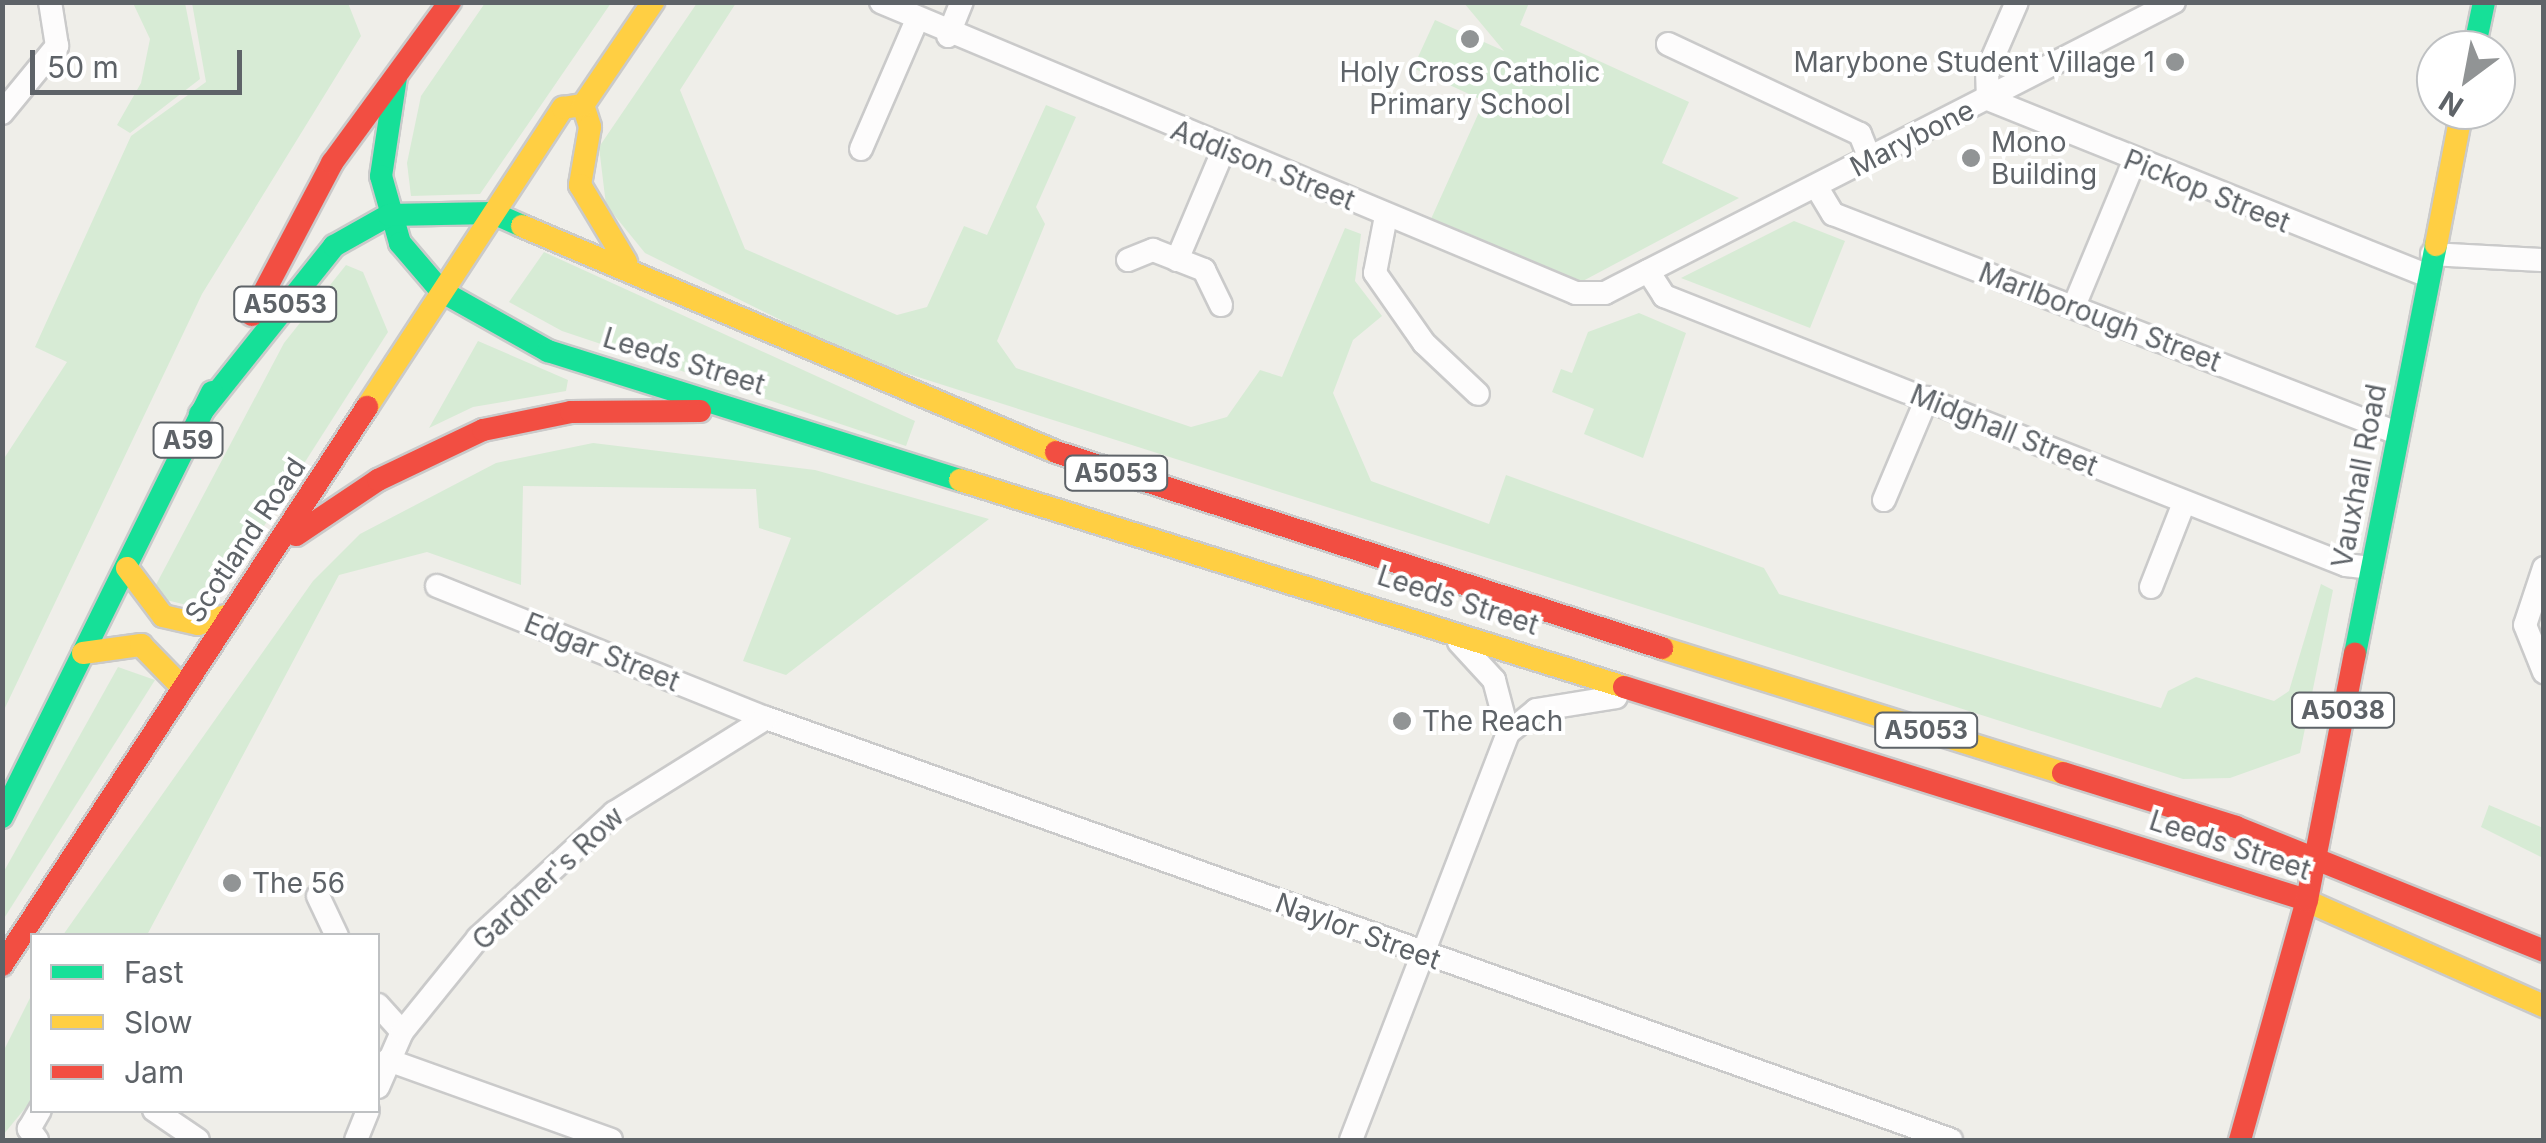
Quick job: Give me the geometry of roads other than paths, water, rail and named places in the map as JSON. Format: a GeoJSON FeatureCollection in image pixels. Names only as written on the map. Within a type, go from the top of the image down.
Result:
{"type":"FeatureCollection","features":[{"type":"Feature","properties":{"kind":"main road","name":"A59"},"geometry":{"type":"LineString","coordinates":[[2,817],[200,414],[326,174],[450,2]]}},
{"type":"Feature","properties":{"kind":"main road"},"geometry":{"type":"LineString","coordinates":[[632,270],[584,203],[576,164],[590,127],[583,105],[653,2]]}},
{"type":"Feature","properties":{"kind":"main road"},"geometry":{"type":"LineString","coordinates":[[2478,30],[2484,2]]}},
{"type":"Feature","properties":{"kind":"main road","name":"Leeds Street"},"geometry":{"type":"LineString","coordinates":[[396,77],[383,132],[389,215],[419,273],[441,291],[548,351],[1432,620],[1649,696],[2307,900],[2544,1006]]}},
{"type":"Feature","properties":{"kind":"main road","name":"Scotland Road"},"geometry":{"type":"LineString","coordinates":[[2,965],[182,687],[280,546],[492,214],[564,108],[583,105]]}},
{"type":"Feature","properties":{"kind":"main road","name":"Vauxhall Road"},"geometry":{"type":"LineString","coordinates":[[2307,900],[2311,853],[2372,568],[2458,130]]}},
{"type":"Feature","properties":{"kind":"main road","name":"Leeds Street"},"geometry":{"type":"LineString","coordinates":[[389,215],[492,214],[632,270],[857,373],[1222,511],[2311,853],[2544,951]]}},
{"type":"Feature","properties":{"kind":"main road","name":"A5053"},"geometry":{"type":"LineString","coordinates":[[200,414],[320,260],[389,215]]}},
{"type":"Feature","properties":{"kind":"main road"},"geometry":{"type":"LineString","coordinates":[[280,546],[378,480],[484,430],[571,412],[740,410]]}},
{"type":"Feature","properties":{"kind":"main road"},"geometry":{"type":"LineString","coordinates":[[127,568],[163,616],[198,624],[232,614]]}},
{"type":"Feature","properties":{"kind":"main road"},"geometry":{"type":"LineString","coordinates":[[83,653],[141,645],[182,687]]}},
{"type":"Feature","properties":{"kind":"main road"},"geometry":{"type":"LineString","coordinates":[[2240,1140],[2307,900]]}},
{"type":"Feature","properties":{"kind":"street"},"geometry":{"type":"LineString","coordinates":[[2,113],[57,46],[50,2]]}},
{"type":"Feature","properties":{"kind":"street","name":"Addison Street"},"geometry":{"type":"LineString","coordinates":[[881,2],[948,36],[1576,293],[1605,293],[1648,271]]}},
{"type":"Feature","properties":{"kind":"street"},"geometry":{"type":"LineString","coordinates":[[948,36],[962,2]]}},
{"type":"Feature","properties":{"kind":"street"},"geometry":{"type":"LineString","coordinates":[[1988,99],[1987,70],[2017,2]]}},
{"type":"Feature","properties":{"kind":"street","name":"Marybone"},"geometry":{"type":"LineString","coordinates":[[1648,271],[2174,2]]}},
{"type":"Feature","properties":{"kind":"street"},"geometry":{"type":"LineString","coordinates":[[861,149],[916,22]]}},
{"type":"Feature","properties":{"kind":"street"},"geometry":{"type":"LineString","coordinates":[[1668,44],[1860,134],[1870,159]]}},
{"type":"Feature","properties":{"kind":"street","name":"Pickop Street"},"geometry":{"type":"LineString","coordinates":[[1988,99],[2134,162],[2430,265],[2544,260]]}},
{"type":"Feature","properties":{"kind":"street"},"geometry":{"type":"LineString","coordinates":[[1178,260],[1224,149]]}},
{"type":"Feature","properties":{"kind":"street"},"geometry":{"type":"LineString","coordinates":[[2074,306],[2134,162]]}},
{"type":"Feature","properties":{"kind":"street","name":"Marlborough Street"},"geometry":{"type":"LineString","coordinates":[[1816,186],[1833,214],[2397,433]]}},
{"type":"Feature","properties":{"kind":"street"},"geometry":{"type":"LineString","coordinates":[[1386,216],[1375,272],[1424,343],[1478,394]]}},
{"type":"Feature","properties":{"kind":"street"},"geometry":{"type":"LineString","coordinates":[[1128,260],[1153,250],[1204,270],[1221,305]]}},
{"type":"Feature","properties":{"kind":"street","name":"Midghall Street"},"geometry":{"type":"LineString","coordinates":[[1648,271],[1664,296],[2184,503],[2372,568]]}},
{"type":"Feature","properties":{"kind":"street"},"geometry":{"type":"LineString","coordinates":[[1884,500],[1927,398]]}},
{"type":"Feature","properties":{"kind":"street"},"geometry":{"type":"LineString","coordinates":[[2151,587],[2184,503]]}},
{"type":"Feature","properties":{"kind":"street"},"geometry":{"type":"LineString","coordinates":[[2544,568],[2525,625],[2544,672]]}},
{"type":"Feature","properties":{"kind":"street","name":"Edgar Street"},"geometry":{"type":"LineString","coordinates":[[438,586],[766,718]]}},
{"type":"Feature","properties":{"kind":"street"},"geometry":{"type":"LineString","coordinates":[[1432,620],[1494,680],[1508,733]]}},
{"type":"Feature","properties":{"kind":"street"},"geometry":{"type":"LineString","coordinates":[[1351,1140],[1508,733],[1536,710],[1578,698],[1649,696]]}},
{"type":"Feature","properties":{"kind":"street","name":"Naylor Street"},"geometry":{"type":"LineString","coordinates":[[766,718],[1952,1140]]}},
{"type":"Feature","properties":{"kind":"street","name":"Gardner's Row"},"geometry":{"type":"LineString","coordinates":[[380,1082],[402,1032],[478,938],[614,813],[766,718]]}},
{"type":"Feature","properties":{"kind":"street"},"geometry":{"type":"LineString","coordinates":[[318,896],[336,933]]}},
{"type":"Feature","properties":{"kind":"street"},"geometry":{"type":"LineString","coordinates":[[380,1007],[402,1032]]}},
{"type":"Feature","properties":{"kind":"street"},"geometry":{"type":"LineString","coordinates":[[388,1060],[611,1140]]}},
{"type":"Feature","properties":{"kind":"street"},"geometry":{"type":"LineString","coordinates":[[158,1113],[198,1140]]}},
{"type":"Feature","properties":{"kind":"street"},"geometry":{"type":"LineString","coordinates":[[356,1140],[367,1113]]}},
{"type":"Feature","properties":{"kind":"place","name":"Holy Cross Catholic Primary School"},"geometry":{"type":"Point","coordinates":[1470,39]}},
{"type":"Feature","properties":{"kind":"place","name":"Marybone Student Village 1"},"geometry":{"type":"Point","coordinates":[2175,62]}},
{"type":"Feature","properties":{"kind":"place","name":"Mono Building"},"geometry":{"type":"Point","coordinates":[1971,158]}},
{"type":"Feature","properties":{"kind":"place","name":"The Reach"},"geometry":{"type":"Point","coordinates":[1402,721]}},
{"type":"Feature","properties":{"kind":"place","name":"The 56"},"geometry":{"type":"Point","coordinates":[232,883]}}]}
